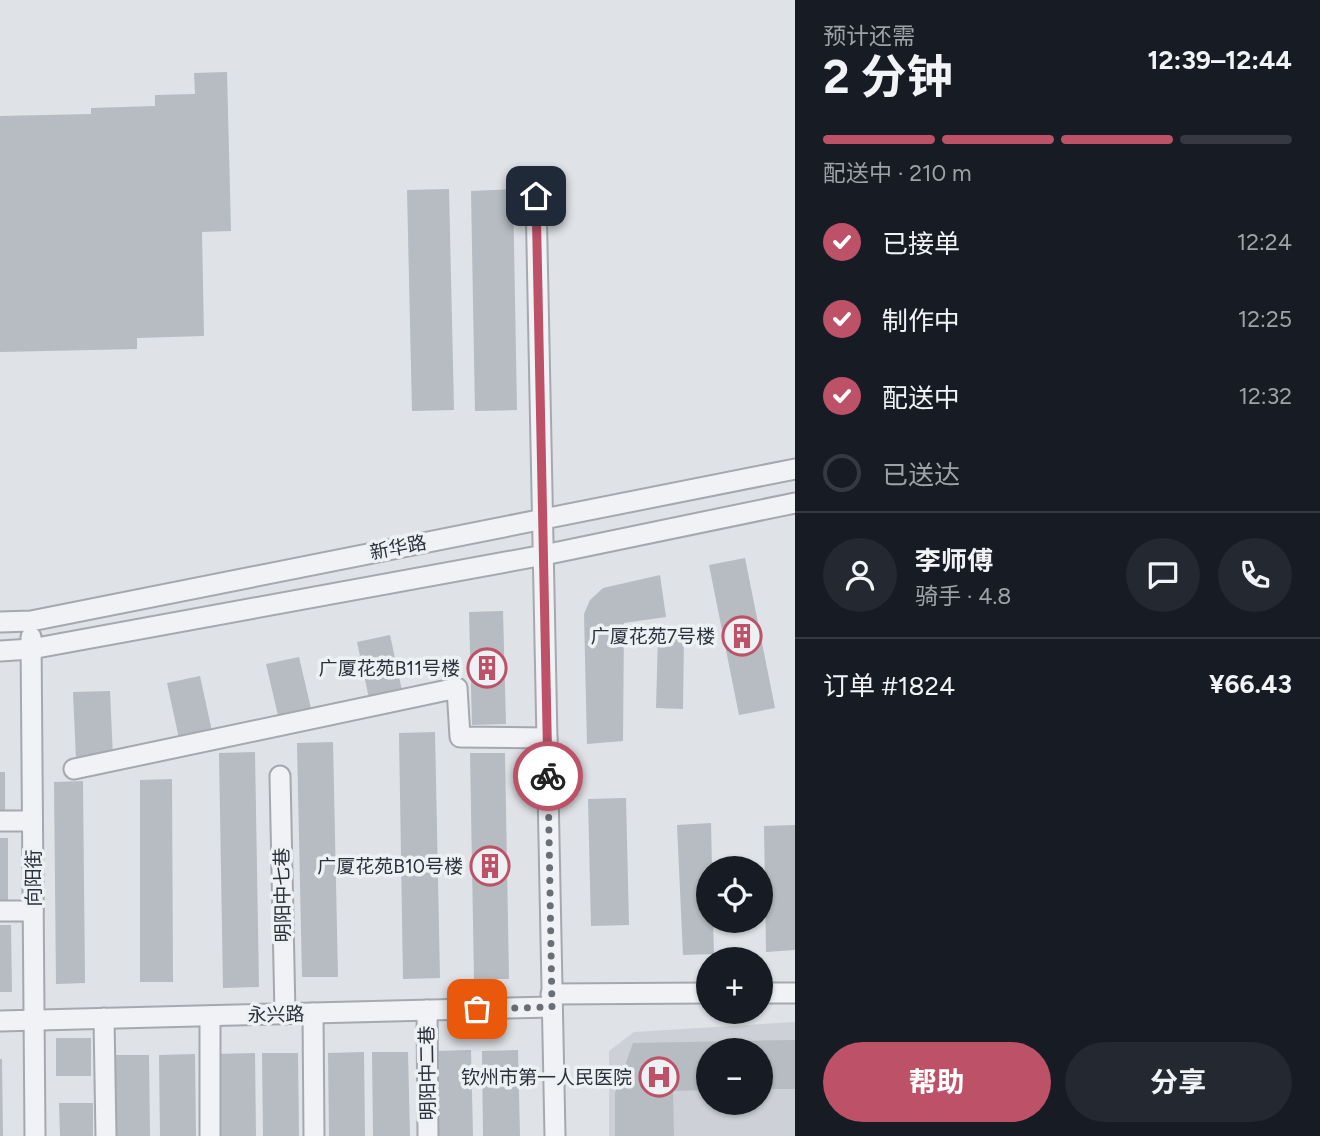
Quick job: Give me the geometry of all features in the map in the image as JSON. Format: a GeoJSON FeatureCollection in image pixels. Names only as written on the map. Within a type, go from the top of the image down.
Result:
{"type":"FeatureCollection","features":[{"type":"Feature","properties":{"kind":"street"},"geometry":{"type":"LineString","coordinates":[[536,196],[555,1136]]}},
{"type":"Feature","properties":{"kind":"street","name":"新华路"},"geometry":{"type":"LineString","coordinates":[[0,621],[30,621],[795,469]]}},
{"type":"Feature","properties":{"kind":"street","name":"新华路"},"geometry":{"type":"LineString","coordinates":[[0,651],[31,649],[544,555],[795,503]]}},
{"type":"Feature","properties":{"kind":"street","name":"向阳街"},"geometry":{"type":"LineString","coordinates":[[30,621],[35,1136]]}},
{"type":"Feature","properties":{"kind":"street"},"geometry":{"type":"LineString","coordinates":[[74,769],[457,688],[460,737],[547,738]]}},
{"type":"Feature","properties":{"kind":"street","name":"明阳中七巷"},"geometry":{"type":"LineString","coordinates":[[280,776],[285,1014]]}},
{"type":"Feature","properties":{"kind":"street"},"geometry":{"type":"LineString","coordinates":[[0,821],[32,821]]}},
{"type":"Feature","properties":{"kind":"street"},"geometry":{"type":"LineString","coordinates":[[0,911],[33,911]]}},
{"type":"Feature","properties":{"kind":"street"},"geometry":{"type":"LineString","coordinates":[[773,993],[795,993]]}},
{"type":"Feature","properties":{"kind":"street","name":"永兴路"},"geometry":{"type":"LineString","coordinates":[[0,1021],[426,1010],[552,1000],[696,994]]}},
{"type":"Feature","properties":{"kind":"street","name":"明阳中二巷"},"geometry":{"type":"LineString","coordinates":[[426,1010],[428,1136]]}},
{"type":"Feature","properties":{"kind":"street"},"geometry":{"type":"LineString","coordinates":[[313,1013],[314,1136]]}},
{"type":"Feature","properties":{"kind":"street"},"geometry":{"type":"LineString","coordinates":[[210,1016],[210,1136]]}},
{"type":"Feature","properties":{"kind":"street"},"geometry":{"type":"LineString","coordinates":[[104,1018],[106,1136]]}},
{"type":"Feature","properties":{"kind":"shaded area","name":"钦州市第一人民医院"},"geometry":{"type":"Polygon","coordinates":[[[795,1022],[795,1136],[609,1136],[609,1051],[634,1032],[795,1022]]]}},
{"type":"Feature","properties":{"kind":"building"},"geometry":{"type":"Polygon","coordinates":[[[227,72],[231,231],[202,232],[204,336],[137,338],[137,349],[0,352],[0,116],[91,114],[91,108],[155,106],[155,95],[195,94],[194,73],[227,72]]]}},
{"type":"Feature","properties":{"kind":"building"},"geometry":{"type":"Polygon","coordinates":[[[449,189],[454,410],[412,411],[407,190],[449,189]]]}},
{"type":"Feature","properties":{"kind":"building"},"geometry":{"type":"Polygon","coordinates":[[[513,189],[517,410],[475,411],[471,191],[513,189]]]}},
{"type":"Feature","properties":{"kind":"building","name":"广厦花苑7号楼"},"geometry":{"type":"Polygon","coordinates":[[[745,558],[775,708],[739,715],[709,565],[745,558]]]}},
{"type":"Feature","properties":{"kind":"building"},"geometry":{"type":"Polygon","coordinates":[[[660,575],[666,617],[624,623],[623,741],[587,744],[584,614],[590,600],[603,588],[660,575]]]}},
{"type":"Feature","properties":{"kind":"building","name":"广厦花苑B11号楼"},"geometry":{"type":"Polygon","coordinates":[[[503,611],[506,724],[472,725],[469,612],[503,611]]]}},
{"type":"Feature","properties":{"kind":"building"},"geometry":{"type":"Polygon","coordinates":[[[390,635],[403,695],[370,703],[357,642],[390,635]]]}},
{"type":"Feature","properties":{"kind":"building"},"geometry":{"type":"Polygon","coordinates":[[[658,635],[684,636],[683,709],[656,708],[658,635]]]}},
{"type":"Feature","properties":{"kind":"building"},"geometry":{"type":"Polygon","coordinates":[[[299,657],[313,717],[280,724],[266,664],[299,657]]]}},
{"type":"Feature","properties":{"kind":"building"},"geometry":{"type":"Polygon","coordinates":[[[200,676],[213,736],[180,743],[167,683],[200,676]]]}},
{"type":"Feature","properties":{"kind":"building"},"geometry":{"type":"Polygon","coordinates":[[[110,691],[113,758],[76,760],[73,692],[110,691]]]}},
{"type":"Feature","properties":{"kind":"building"},"geometry":{"type":"Polygon","coordinates":[[[435,732],[440,978],[403,979],[399,733],[435,732]]]}},
{"type":"Feature","properties":{"kind":"building"},"geometry":{"type":"Polygon","coordinates":[[[333,742],[338,977],[302,977],[297,743],[333,742]]]}},
{"type":"Feature","properties":{"kind":"building"},"geometry":{"type":"Polygon","coordinates":[[[255,752],[259,987],[223,988],[219,753],[255,752]]]}},
{"type":"Feature","properties":{"kind":"building","name":"广厦花苑B10号楼"},"geometry":{"type":"Polygon","coordinates":[[[470,753],[505,753],[509,979],[474,979],[470,753]]]}},
{"type":"Feature","properties":{"kind":"building"},"geometry":{"type":"Polygon","coordinates":[[[0,772],[5,772],[5,812],[0,812],[0,772]]]}},
{"type":"Feature","properties":{"kind":"building"},"geometry":{"type":"Polygon","coordinates":[[[172,779],[173,982],[140,982],[140,780],[172,779]]]}},
{"type":"Feature","properties":{"kind":"building"},"geometry":{"type":"Polygon","coordinates":[[[83,781],[85,983],[56,984],[54,782],[83,781]]]}},
{"type":"Feature","properties":{"kind":"building"},"geometry":{"type":"Polygon","coordinates":[[[626,798],[629,925],[591,926],[588,799],[626,798]]]}},
{"type":"Feature","properties":{"kind":"building"},"geometry":{"type":"Polygon","coordinates":[[[711,823],[712,856],[696,856],[696,933],[713,933],[714,947],[696,947],[696,955],[683,955],[677,825],[711,823]]]}},
{"type":"Feature","properties":{"kind":"building"},"geometry":{"type":"Polygon","coordinates":[[[795,825],[795,950],[773,952],[773,947],[766,947],[766,933],[773,933],[773,856],[764,856],[764,826],[795,825]]]}},
{"type":"Feature","properties":{"kind":"building"},"geometry":{"type":"Polygon","coordinates":[[[0,838],[8,838],[8,905],[0,905],[0,838]]]}},
{"type":"Feature","properties":{"kind":"building"},"geometry":{"type":"Polygon","coordinates":[[[0,925],[11,925],[12,992],[0,992],[0,925]]]}},
{"type":"Feature","properties":{"kind":"building"},"geometry":{"type":"Polygon","coordinates":[[[56,1038],[91,1038],[91,1076],[56,1076],[56,1038]]]}},
{"type":"Feature","properties":{"kind":"building"},"geometry":{"type":"Polygon","coordinates":[[[773,1040],[795,1040],[795,1089],[773,1089],[773,1040]]]}},
{"type":"Feature","properties":{"kind":"building"},"geometry":{"type":"Polygon","coordinates":[[[696,1042],[696,1090],[673,1091],[674,1136],[615,1136],[615,1093],[633,1043],[696,1042]]]}},
{"type":"Feature","properties":{"kind":"building"},"geometry":{"type":"Polygon","coordinates":[[[471,1050],[473,1136],[436,1136],[435,1051],[471,1050]]]}},
{"type":"Feature","properties":{"kind":"building"},"geometry":{"type":"Polygon","coordinates":[[[518,1050],[520,1136],[483,1136],[482,1051],[518,1050]]]}},
{"type":"Feature","properties":{"kind":"building"},"geometry":{"type":"Polygon","coordinates":[[[364,1052],[365,1136],[329,1136],[328,1053],[364,1052]]]}},
{"type":"Feature","properties":{"kind":"building"},"geometry":{"type":"Polygon","coordinates":[[[372,1052],[408,1052],[410,1136],[373,1136],[372,1052]]]}},
{"type":"Feature","properties":{"kind":"building"},"geometry":{"type":"Polygon","coordinates":[[[255,1053],[256,1136],[219,1136],[218,1054],[255,1053]]]}},
{"type":"Feature","properties":{"kind":"building"},"geometry":{"type":"Polygon","coordinates":[[[262,1053],[298,1053],[299,1136],[263,1136],[262,1053]]]}},
{"type":"Feature","properties":{"kind":"building"},"geometry":{"type":"Polygon","coordinates":[[[195,1054],[196,1136],[160,1136],[159,1055],[195,1054]]]}},
{"type":"Feature","properties":{"kind":"building"},"geometry":{"type":"Polygon","coordinates":[[[113,1055],[149,1055],[150,1136],[114,1136],[113,1055]]]}},
{"type":"Feature","properties":{"kind":"building"},"geometry":{"type":"Polygon","coordinates":[[[2,1059],[3,1136],[0,1136],[2,1059]]]}},
{"type":"Feature","properties":{"kind":"building"},"geometry":{"type":"Polygon","coordinates":[[[59,1103],[93,1103],[93,1136],[60,1136],[59,1103]]]}},
{"type":"Feature","properties":{"kind":"way so far"},"geometry":{"type":"LineString","coordinates":[[477,1009],[552,1007],[548,776]]}},
{"type":"Feature","properties":{"kind":"place","name":"广厦花苑7号楼"},"geometry":{"type":"Point","coordinates":[742,636]}},
{"type":"Feature","properties":{"kind":"place","name":"广厦花苑B11号楼"},"geometry":{"type":"Point","coordinates":[487,668]}},
{"type":"Feature","properties":{"kind":"place","name":"广厦花苑B10号楼"},"geometry":{"type":"Point","coordinates":[490,866]}},
{"type":"Feature","properties":{"kind":"place","name":"钦州市第一人民医院"},"geometry":{"type":"Point","coordinates":[659,1077]}},
{"type":"Feature","properties":{"kind":"route"},"geometry":{"type":"LineString","coordinates":[[536,196],[548,776]]}}]}
